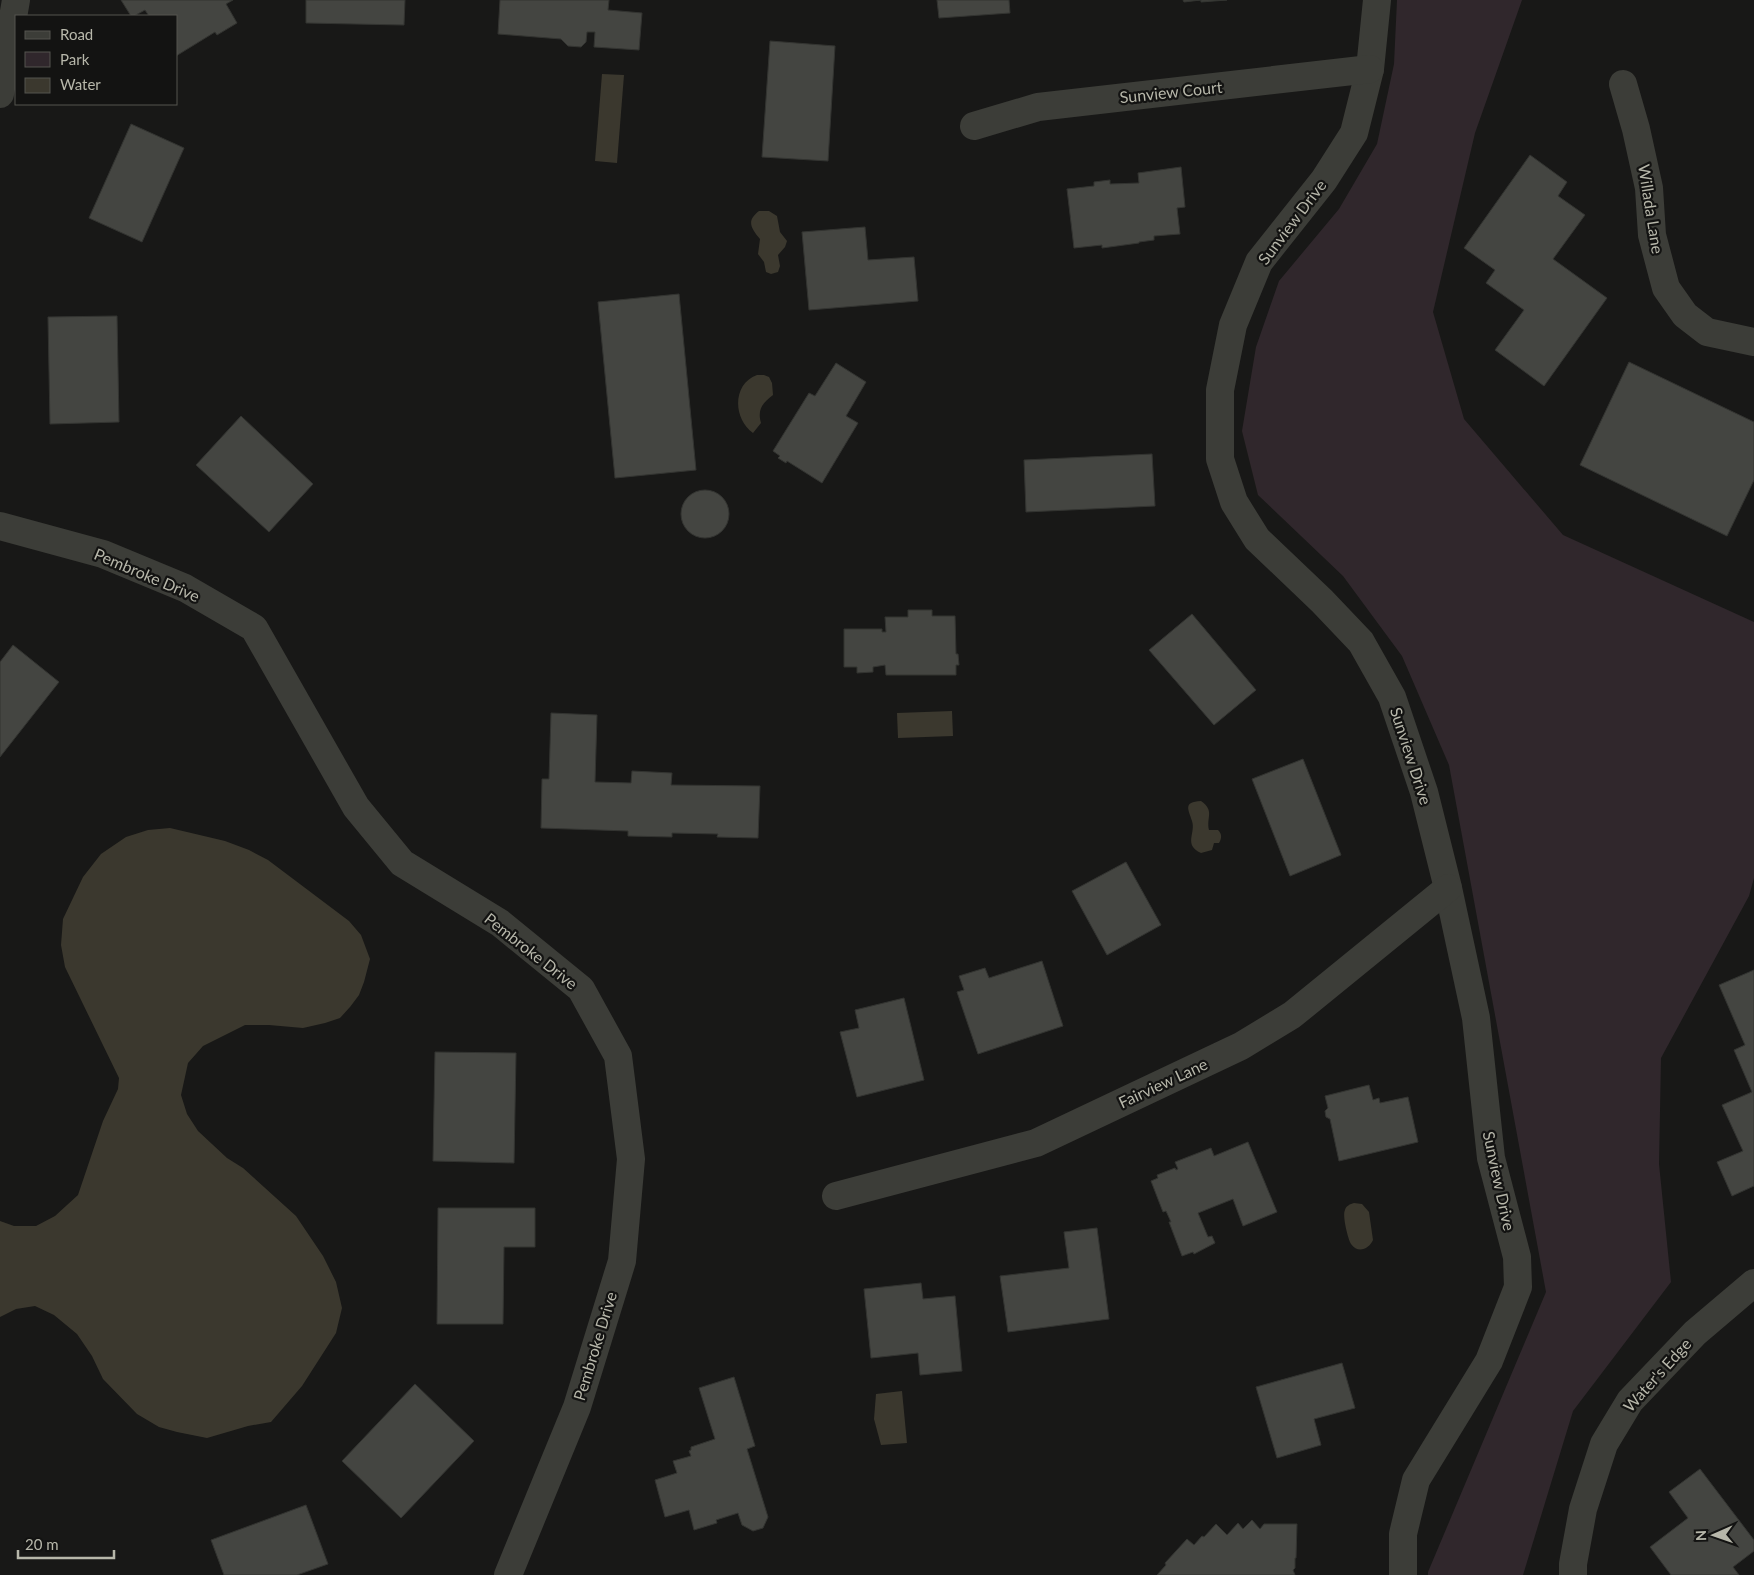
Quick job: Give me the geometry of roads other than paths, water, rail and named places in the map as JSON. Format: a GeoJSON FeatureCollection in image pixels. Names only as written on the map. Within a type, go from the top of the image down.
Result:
{"type":"FeatureCollection","features":[{"type":"Feature","properties":{"kind":"street"},"geometry":{"type":"LineString","coordinates":[[0,94],[16,0]]}},
{"type":"Feature","properties":{"kind":"street","name":"Sunview Drive"},"geometry":{"type":"LineString","coordinates":[[1377,0],[1370,69],[1354,132],[1324,180],[1259,262],[1233,325],[1220,390],[1220,459],[1234,502],[1257,539],[1322,601],[1361,642],[1392,697],[1424,792],[1448,888],[1476,1018],[1491,1158],[1517,1257],[1518,1287],[1489,1361],[1416,1480],[1403,1534],[1404,1575]]}},
{"type":"Feature","properties":{"kind":"street","name":"Sunview Court"},"geometry":{"type":"LineString","coordinates":[[974,126],[1038,107],[1370,69]]}},
{"type":"Feature","properties":{"kind":"street","name":"Willada Lane"},"geometry":{"type":"LineString","coordinates":[[1623,84],[1636,129],[1649,188],[1652,235],[1666,288],[1685,315],[1707,332],[1754,342]]}},
{"type":"Feature","properties":{"kind":"street","name":"Pembroke Drive"},"geometry":{"type":"LineString","coordinates":[[0,526],[103,554],[185,588],[254,628],[356,807],[402,863],[500,923],[581,989],[618,1056],[630,1159],[622,1261],[577,1407],[508,1575]]}},
{"type":"Feature","properties":{"kind":"street","name":"Fairview Lane"},"geometry":{"type":"LineString","coordinates":[[836,1196],[1036,1143],[1241,1046],[1292,1015],[1448,888]]}},
{"type":"Feature","properties":{"kind":"street","name":"Water's Edge"},"geometry":{"type":"LineString","coordinates":[[1573,1575],[1573,1564],[1586,1500],[1604,1444],[1630,1401],[1695,1333],[1754,1284]]}},
{"type":"Feature","properties":{"kind":"water"},"geometry":{"type":"Polygon","coordinates":[[[602,74],[624,75],[617,163],[595,161],[602,74]]]}},
{"type":"Feature","properties":{"kind":"water"},"geometry":{"type":"Polygon","coordinates":[[[759,211],[769,211],[777,216],[780,232],[787,241],[785,247],[778,255],[780,266],[778,272],[771,274],[766,272],[764,262],[758,254],[760,239],[751,225],[752,218],[759,211]]]}},
{"type":"Feature","properties":{"kind":"water"},"geometry":{"type":"Polygon","coordinates":[[[757,375],[769,377],[772,383],[773,395],[760,410],[761,423],[753,433],[746,427],[742,419],[738,402],[743,386],[757,375]]]}},
{"type":"Feature","properties":{"kind":"water"},"geometry":{"type":"Polygon","coordinates":[[[952,711],[953,736],[898,738],[897,713],[952,711]]]}},
{"type":"Feature","properties":{"kind":"water"},"geometry":{"type":"Polygon","coordinates":[[[1201,801],[1209,811],[1209,830],[1218,830],[1221,839],[1219,843],[1214,843],[1212,850],[1201,853],[1191,843],[1193,825],[1188,807],[1191,803],[1201,801]]]}},
{"type":"Feature","properties":{"kind":"water"},"geometry":{"type":"Polygon","coordinates":[[[170,828],[225,841],[268,860],[349,921],[361,935],[370,959],[359,995],[340,1018],[303,1028],[245,1025],[203,1046],[188,1063],[181,1095],[187,1114],[198,1131],[227,1158],[243,1168],[296,1216],[323,1256],[336,1282],[342,1308],[336,1333],[302,1386],[271,1422],[248,1426],[207,1438],[159,1427],[137,1414],[103,1379],[92,1356],[77,1334],[54,1315],[35,1306],[16,1309],[0,1317],[0,1221],[14,1226],[36,1226],[55,1216],[78,1195],[103,1121],[118,1089],[119,1078],[65,967],[61,945],[63,919],[83,877],[101,854],[126,837],[148,830],[170,828]]]}},
{"type":"Feature","properties":{"kind":"water"},"geometry":{"type":"Polygon","coordinates":[[[1354,1203],[1362,1204],[1369,1212],[1373,1240],[1369,1246],[1360,1250],[1351,1244],[1344,1217],[1346,1207],[1354,1203]]]}},
{"type":"Feature","properties":{"kind":"water"},"geometry":{"type":"Polygon","coordinates":[[[902,1391],[907,1443],[881,1445],[874,1419],[876,1394],[902,1391]]]}}]}
